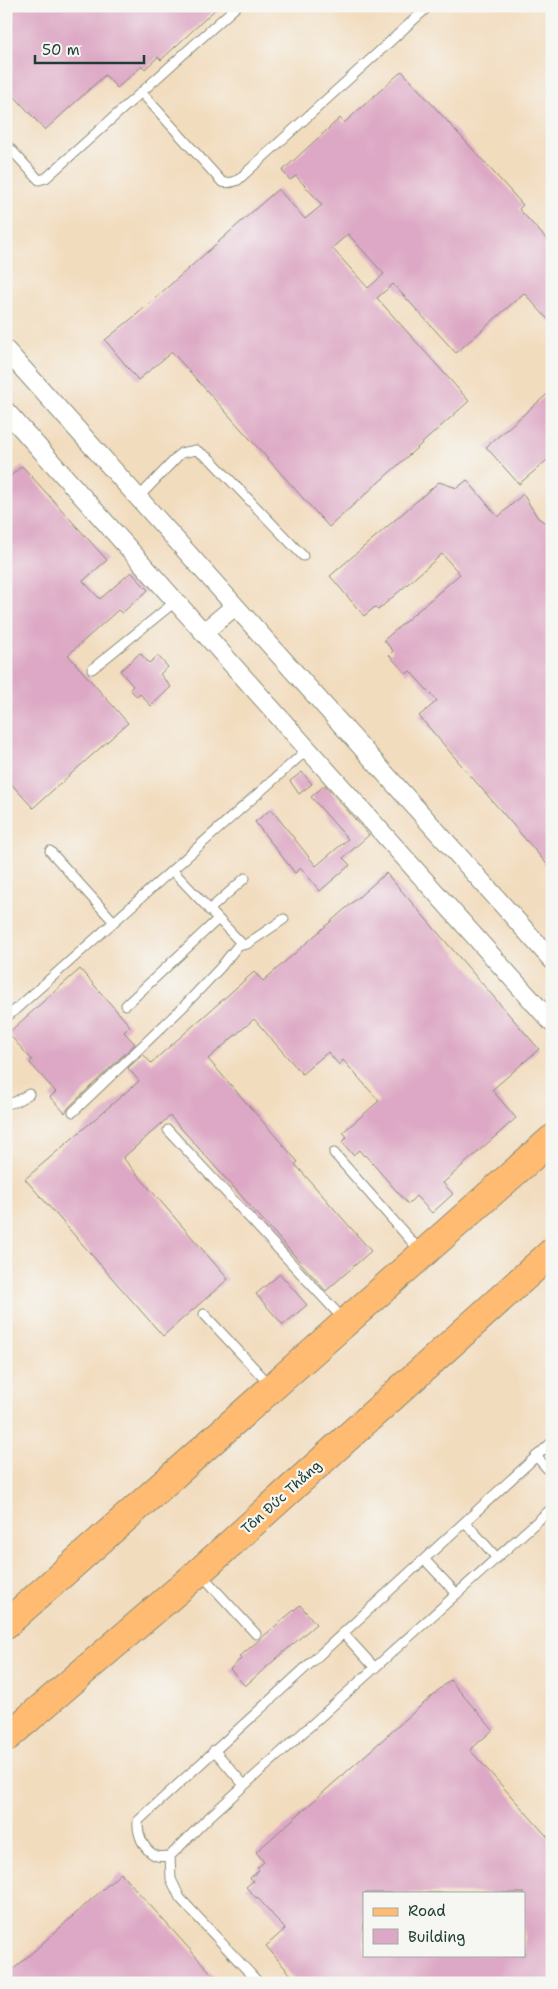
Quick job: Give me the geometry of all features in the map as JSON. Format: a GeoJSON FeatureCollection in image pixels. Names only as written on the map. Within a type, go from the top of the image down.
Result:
{"type":"FeatureCollection","features":[{"type":"Feature","properties":{"kind":"main road"},"geometry":{"type":"LineString","coordinates":[[6,1624],[552,1139]]}},
{"type":"Feature","properties":{"kind":"main road","name":"Tôn Đức Thắng"},"geometry":{"type":"LineString","coordinates":[[6,1738],[199,1572],[552,1252]]}},
{"type":"Feature","properties":{"kind":"street"},"geometry":{"type":"LineString","coordinates":[[6,350],[552,960]]}},
{"type":"Feature","properties":{"kind":"street"},"geometry":{"type":"LineString","coordinates":[[6,411],[552,1023]]}},
{"type":"Feature","properties":{"kind":"street"},"geometry":{"type":"LineString","coordinates":[[204,632],[235,606]]}},
{"type":"Feature","properties":{"kind":"lane"},"geometry":{"type":"LineString","coordinates":[[6,144],[39,180],[46,178],[236,6]]}},
{"type":"Feature","properties":{"kind":"lane"},"geometry":{"type":"LineString","coordinates":[[141,92],[222,182],[226,184],[232,183],[238,180],[428,6]]}},
{"type":"Feature","properties":{"kind":"lane"},"geometry":{"type":"LineString","coordinates":[[138,498],[181,453],[196,450],[210,458],[304,556]]}},
{"type":"Feature","properties":{"kind":"lane"},"geometry":{"type":"LineString","coordinates":[[92,670],[176,601]]}},
{"type":"Feature","properties":{"kind":"lane"},"geometry":{"type":"LineString","coordinates":[[6,1018],[308,749]]}},
{"type":"Feature","properties":{"kind":"lane"},"geometry":{"type":"LineString","coordinates":[[50,851],[114,922]]}},
{"type":"Feature","properties":{"kind":"lane"},"geometry":{"type":"LineString","coordinates":[[172,870],[240,943],[247,944],[284,919]]}},
{"type":"Feature","properties":{"kind":"lane"},"geometry":{"type":"LineString","coordinates":[[209,910],[245,878]]}},
{"type":"Feature","properties":{"kind":"lane"},"geometry":{"type":"LineString","coordinates":[[126,1005],[218,920]]}},
{"type":"Feature","properties":{"kind":"lane"},"geometry":{"type":"LineString","coordinates":[[73,1112],[183,1007],[220,968],[240,943]]}},
{"type":"Feature","properties":{"kind":"lane"},"geometry":{"type":"LineString","coordinates":[[6,1104],[15,1102],[29,1094]]}},
{"type":"Feature","properties":{"kind":"lane"},"geometry":{"type":"LineString","coordinates":[[168,1130],[346,1322]]}},
{"type":"Feature","properties":{"kind":"lane"},"geometry":{"type":"LineString","coordinates":[[334,1153],[423,1254]]}},
{"type":"Feature","properties":{"kind":"lane"},"geometry":{"type":"LineString","coordinates":[[204,1314],[272,1387]]}},
{"type":"Feature","properties":{"kind":"lane"},"geometry":{"type":"LineString","coordinates":[[552,1442],[138,1820],[137,1831],[144,1846],[156,1856],[170,1856],[206,1819],[552,1508]]}},
{"type":"Feature","properties":{"kind":"lane"},"geometry":{"type":"LineString","coordinates":[[536,1456],[552,1474]]}},
{"type":"Feature","properties":{"kind":"lane"},"geometry":{"type":"LineString","coordinates":[[465,1522],[496,1558]]}},
{"type":"Feature","properties":{"kind":"lane"},"geometry":{"type":"LineString","coordinates":[[424,1559],[457,1594]]}},
{"type":"Feature","properties":{"kind":"lane"},"geometry":{"type":"LineString","coordinates":[[199,1572],[256,1634]]}},
{"type":"Feature","properties":{"kind":"lane"},"geometry":{"type":"LineString","coordinates":[[343,1633],[375,1668]]}},
{"type":"Feature","properties":{"kind":"lane"},"geometry":{"type":"LineString","coordinates":[[214,1750],[244,1785]]}},
{"type":"Feature","properties":{"kind":"lane"},"geometry":{"type":"LineString","coordinates":[[170,1856],[171,1879],[180,1898],[259,1983]]}},
{"type":"Feature","properties":{"kind":"building"},"geometry":{"type":"Polygon","coordinates":[[[6,6],[219,6],[161,60],[158,57],[145,69],[142,66],[117,88],[105,75],[45,130],[6,87],[6,6]]]}},
{"type":"Feature","properties":{"kind":"building"},"geometry":{"type":"Polygon","coordinates":[[[402,71],[523,205],[519,209],[552,245],[552,324],[524,293],[456,353],[393,284],[377,298],[469,401],[329,527],[172,352],[138,380],[105,340],[135,316],[278,189],[305,219],[322,205],[296,176],[290,180],[282,171],[340,118],[344,123],[402,71]],[[348,234],[332,248],[368,288],[384,274],[348,234]]]}},
{"type":"Feature","properties":{"kind":"building"},"geometry":{"type":"Polygon","coordinates":[[[552,390],[552,456],[519,484],[486,447],[552,390]]]}},
{"type":"Feature","properties":{"kind":"building"},"geometry":{"type":"Polygon","coordinates":[[[22,466],[107,560],[83,581],[100,599],[131,572],[148,590],[122,613],[118,610],[68,655],[128,723],[33,808],[6,778],[6,480],[22,466]]]}},
{"type":"Feature","properties":{"kind":"building"},"geometry":{"type":"Polygon","coordinates":[[[467,480],[498,517],[523,494],[538,518],[552,527],[552,870],[419,716],[437,701],[410,671],[406,674],[389,655],[393,651],[384,640],[460,574],[442,554],[378,610],[375,607],[364,616],[330,576],[439,482],[457,488],[467,480]]]}},
{"type":"Feature","properties":{"kind":"building"},"geometry":{"type":"Polygon","coordinates":[[[140,653],[149,663],[158,656],[168,667],[160,674],[171,687],[151,706],[140,694],[137,697],[130,689],[133,686],[120,671],[140,653]]]}},
{"type":"Feature","properties":{"kind":"building"},"geometry":{"type":"Polygon","coordinates":[[[302,772],[312,784],[299,794],[290,781],[302,772]]]}},
{"type":"Feature","properties":{"kind":"building"},"geometry":{"type":"Polygon","coordinates":[[[325,785],[369,835],[343,858],[350,865],[320,891],[301,868],[295,873],[255,822],[271,809],[316,866],[348,839],[311,797],[325,785]]]}},
{"type":"Feature","properties":{"kind":"building"},"geometry":{"type":"Polygon","coordinates":[[[386,873],[539,1049],[492,1090],[516,1118],[443,1183],[453,1194],[432,1213],[416,1196],[408,1204],[365,1155],[359,1150],[353,1155],[342,1142],[347,1137],[343,1132],[379,1101],[343,1060],[339,1065],[328,1052],[302,1074],[254,1019],[208,1059],[298,1162],[295,1164],[371,1251],[326,1291],[170,1116],[123,1158],[228,1279],[163,1336],[25,1179],[139,1081],[128,1068],[143,1054],[151,1063],[254,972],[263,981],[386,873]]]}},
{"type":"Feature","properties":{"kind":"building"},"geometry":{"type":"Polygon","coordinates":[[[80,969],[130,1026],[124,1032],[135,1044],[65,1113],[50,1097],[56,1092],[30,1063],[32,1060],[8,1033],[80,969]]]}},
{"type":"Feature","properties":{"kind":"building"},"geometry":{"type":"Polygon","coordinates":[[[280,1274],[307,1305],[283,1325],[256,1294],[280,1274]]]}},
{"type":"Feature","properties":{"kind":"building"},"geometry":{"type":"Polygon","coordinates":[[[300,1605],[316,1624],[245,1686],[230,1669],[241,1659],[239,1657],[300,1605]]]}},
{"type":"Feature","properties":{"kind":"building"},"geometry":{"type":"Polygon","coordinates":[[[450,1680],[493,1730],[470,1750],[552,1842],[552,1983],[298,1983],[266,1946],[285,1929],[246,1887],[253,1881],[250,1878],[259,1870],[257,1868],[264,1862],[256,1852],[450,1680]]]}},
{"type":"Feature","properties":{"kind":"building"},"geometry":{"type":"Polygon","coordinates":[[[121,1873],[220,1983],[6,1983],[6,1976],[121,1873]]]}}]}
